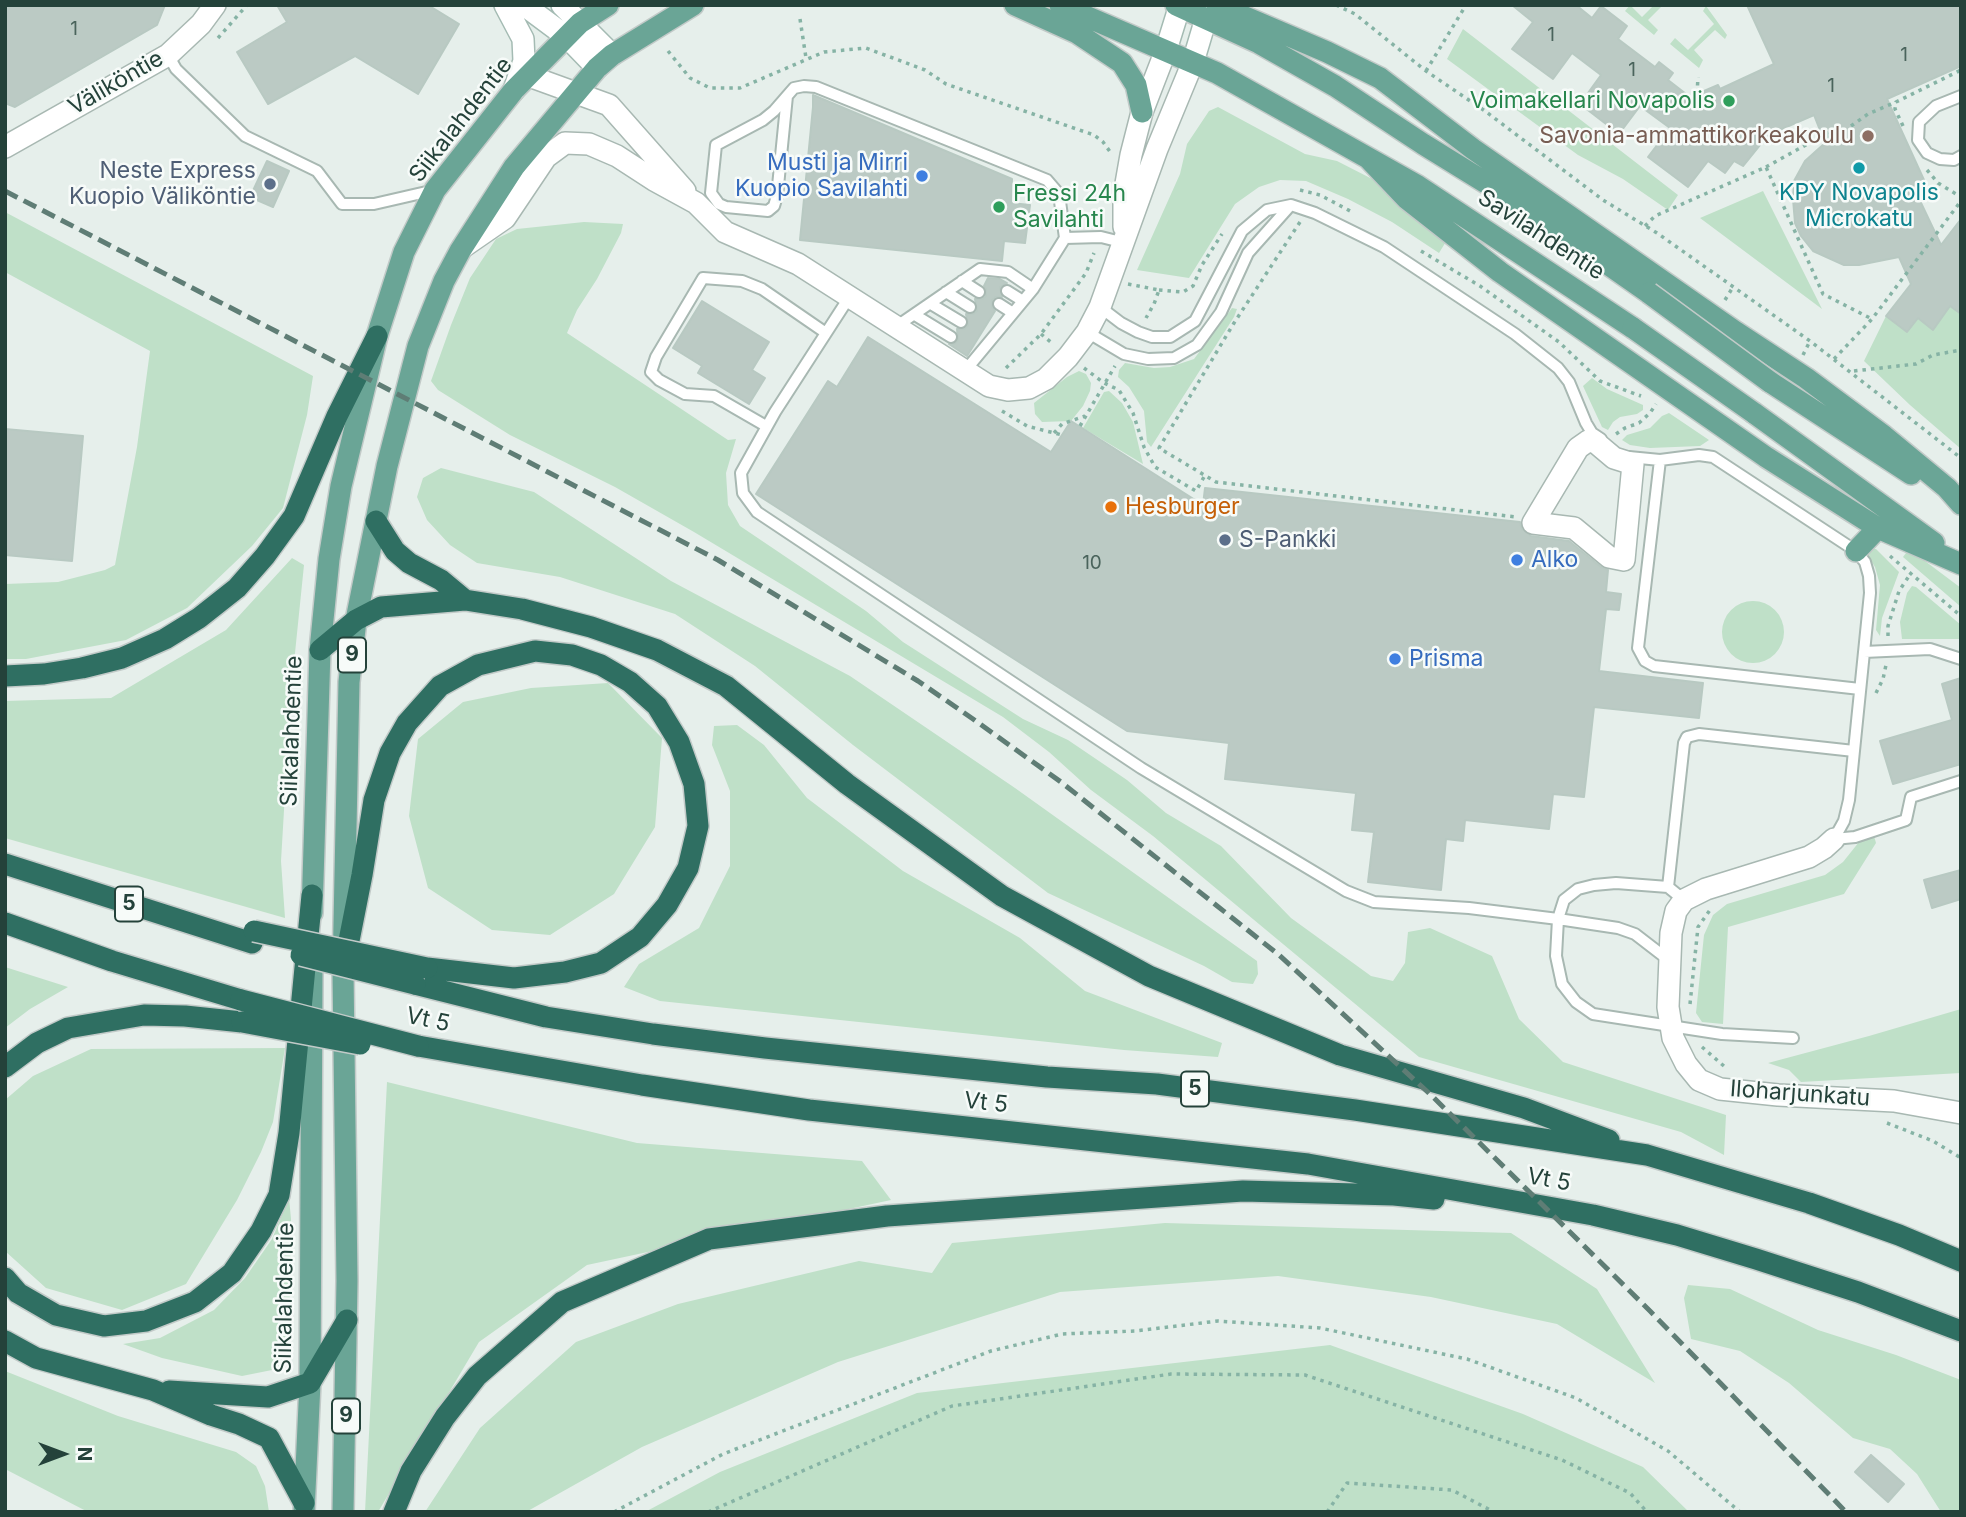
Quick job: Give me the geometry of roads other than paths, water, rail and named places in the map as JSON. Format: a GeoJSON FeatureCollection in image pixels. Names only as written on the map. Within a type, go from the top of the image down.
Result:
{"type":"FeatureCollection","features":[{"type":"Feature","properties":{"kind":"highway"},"geometry":{"type":"LineString","coordinates":[[5,676],[69,670],[122,657],[165,639],[199,618],[237,588],[294,516],[337,416],[377,336]]}},
{"type":"Feature","properties":{"kind":"highway"},"geometry":{"type":"LineString","coordinates":[[376,521],[395,551],[465,600]]}},
{"type":"Feature","properties":{"kind":"highway"},"geometry":{"type":"LineString","coordinates":[[320,650],[356,620],[381,607],[465,600],[522,609],[591,627],[657,650],[726,686],[847,784],[1002,896],[1149,976],[1340,1055],[1524,1108],[1647,1155]]}},
{"type":"Feature","properties":{"kind":"highway"},"geometry":{"type":"LineString","coordinates":[[343,972],[374,800],[390,753],[407,723],[440,686],[478,665],[535,651],[572,655],[601,665],[630,682],[657,706],[679,741],[694,784],[698,827],[688,868],[667,905],[640,937],[601,963],[565,972],[514,978],[421,976]]}},
{"type":"Feature","properties":{"kind":"highway","name":"Vt 5"},"geometry":{"type":"LineString","coordinates":[[5,863],[253,937],[421,976],[546,1017],[765,1048],[980,1070],[1157,1084],[1355,1110],[1647,1155],[1809,1203],[1899,1235],[1961,1261]]}},
{"type":"Feature","properties":{"kind":"highway"},"geometry":{"type":"LineString","coordinates":[[5,1278],[18,1293],[56,1315],[104,1326],[146,1321],[183,1307],[232,1273],[261,1231],[279,1195],[289,1133],[312,895]]}},
{"type":"Feature","properties":{"kind":"highway","name":"Vt 5"},"geometry":{"type":"LineString","coordinates":[[5,923],[112,961],[418,1050],[810,1110],[1307,1164],[1593,1215],[1677,1235],[1756,1259],[1858,1292],[1961,1331]]}},
{"type":"Feature","properties":{"kind":"highway"},"geometry":{"type":"LineString","coordinates":[[5,1067],[37,1043],[68,1028],[144,1015],[242,1022],[418,1050]]}},
{"type":"Feature","properties":{"kind":"highway"},"geometry":{"type":"LineString","coordinates":[[394,1512],[411,1471],[446,1417],[477,1376],[505,1351],[562,1302],[709,1239],[887,1216],[1243,1191],[1394,1195],[1593,1215]]}},
{"type":"Feature","properties":{"kind":"highway"},"geometry":{"type":"LineString","coordinates":[[153,1390],[268,1396],[310,1383],[347,1320]]}},
{"type":"Feature","properties":{"kind":"highway"},"geometry":{"type":"LineString","coordinates":[[5,1341],[36,1358],[153,1390],[269,1438],[304,1507]]}},
{"type":"Feature","properties":{"kind":"main road"},"geometry":{"type":"LineString","coordinates":[[573,30],[608,5]]}},
{"type":"Feature","properties":{"kind":"main road"},"geometry":{"type":"LineString","coordinates":[[604,62],[693,5]]}},
{"type":"Feature","properties":{"kind":"main road"},"geometry":{"type":"LineString","coordinates":[[1015,5],[1077,33],[1122,63],[1136,85],[1142,112]]}},
{"type":"Feature","properties":{"kind":"main road","name":"Savilahdentie"},"geometry":{"type":"LineString","coordinates":[[1060,5],[1217,73],[1418,186],[1633,328],[1961,563]]}},
{"type":"Feature","properties":{"kind":"main road","name":"Savilahdentie"},"geometry":{"type":"LineString","coordinates":[[1179,6],[1211,10],[1259,43],[1335,86],[1423,144],[1497,188],[1649,293],[1770,382],[1912,474],[1961,510]]}},
{"type":"Feature","properties":{"kind":"main road"},"geometry":{"type":"LineString","coordinates":[[1211,10],[1327,52],[1380,78],[1473,149],[1806,378],[1884,436],[1947,488],[1961,504]]}},
{"type":"Feature","properties":{"kind":"main road","name":"Siikalahdentie"},"geometry":{"type":"LineString","coordinates":[[304,1507],[310,1383],[312,895],[320,650],[329,559],[341,486],[377,336],[404,252],[435,190],[521,83],[573,30]]}},
{"type":"Feature","properties":{"kind":"main road","name":"9"},"geometry":{"type":"LineString","coordinates":[[344,1512],[347,1320],[343,972],[349,682],[356,620],[387,466],[418,346],[443,281],[514,167],[604,62]]}},
{"type":"Feature","properties":{"kind":"main road"},"geometry":{"type":"LineString","coordinates":[[1369,159],[1407,199],[1662,394],[1878,528],[1961,563]]}},
{"type":"Feature","properties":{"kind":"main road"},"geometry":{"type":"LineString","coordinates":[[1856,551],[1878,528]]}},
{"type":"Feature","properties":{"kind":"street","name":"Väliköntie"},"geometry":{"type":"LineString","coordinates":[[5,147],[168,55],[201,24],[215,5]]}},
{"type":"Feature","properties":{"kind":"street"},"geometry":{"type":"LineString","coordinates":[[505,5],[523,39],[521,83],[576,93],[609,105],[695,203],[726,232],[798,264],[850,296],[906,321],[965,371],[989,386],[1008,390],[1028,388],[1046,379],[1068,357],[1087,332],[1100,307],[1125,243],[1157,149],[1211,10]]}},
{"type":"Feature","properties":{"kind":"street"},"geometry":{"type":"LineString","coordinates":[[524,5],[573,30],[604,62]]}},
{"type":"Feature","properties":{"kind":"street"},"geometry":{"type":"LineString","coordinates":[[562,5],[573,30]]}},
{"type":"Feature","properties":{"kind":"street"},"geometry":{"type":"LineString","coordinates":[[1125,243],[1124,195],[1131,155],[1142,112],[1166,50],[1179,6]]}},
{"type":"Feature","properties":{"kind":"street"},"geometry":{"type":"LineString","coordinates":[[463,247],[505,218],[546,157],[565,143],[589,144],[617,156],[695,203]]}},
{"type":"Feature","properties":{"kind":"street"},"geometry":{"type":"LineString","coordinates":[[1588,441],[1595,442],[1614,458],[1633,464],[1624,560],[1609,557],[1574,528],[1533,523],[1535,519],[1578,448],[1588,441]]}},
{"type":"Feature","properties":{"kind":"street"},"geometry":{"type":"LineString","coordinates":[[1676,893],[1706,889],[1810,857],[1833,839]]}},
{"type":"Feature","properties":{"kind":"street","name":"Iloharjunkatu"},"geometry":{"type":"LineString","coordinates":[[1676,893],[1676,911],[1671,933],[1668,1007],[1674,1038],[1686,1064],[1699,1080],[1720,1089],[1894,1101],[1961,1113]]}},
{"type":"Feature","properties":{"kind":"lane"},"geometry":{"type":"LineString","coordinates":[[168,55],[176,69],[245,136],[317,171],[342,204],[374,204],[435,190]]}},
{"type":"Feature","properties":{"kind":"lane"},"geometry":{"type":"LineString","coordinates":[[787,96],[774,206],[768,211],[719,204],[711,193],[716,145],[763,120],[794,88],[804,86],[816,87],[1047,180],[1059,194],[1065,238],[1033,289],[1002,326],[985,337],[965,371]]}},
{"type":"Feature","properties":{"kind":"lane"},"geometry":{"type":"LineString","coordinates":[[1961,96],[1936,106],[1919,122],[1917,140],[1927,153],[1940,159],[1954,160],[1961,156]]}},
{"type":"Feature","properties":{"kind":"lane"},"geometry":{"type":"LineString","coordinates":[[1087,332],[1124,354],[1148,359],[1174,358],[1197,345],[1221,312],[1248,253],[1291,205]]}},
{"type":"Feature","properties":{"kind":"lane"},"geometry":{"type":"LineString","coordinates":[[1100,307],[1138,332],[1152,337],[1170,337],[1195,321],[1242,231],[1267,210],[1291,205],[1384,247],[1515,334],[1559,368],[1569,382],[1586,424],[1592,433],[1609,444],[1632,458],[1660,460],[1713,457],[1856,551],[1865,562],[1870,593],[1848,804],[1844,821],[1833,839]]}},
{"type":"Feature","properties":{"kind":"lane"},"geometry":{"type":"LineString","coordinates":[[726,206],[726,232]]}},
{"type":"Feature","properties":{"kind":"lane"},"geometry":{"type":"LineString","coordinates":[[1065,238],[1101,237],[1125,243]]}},
{"type":"Feature","properties":{"kind":"lane"},"geometry":{"type":"LineString","coordinates":[[906,321],[980,269],[1008,272],[1033,289]]}},
{"type":"Feature","properties":{"kind":"lane"},"geometry":{"type":"LineString","coordinates":[[975,272],[988,279]]}},
{"type":"Feature","properties":{"kind":"lane"},"geometry":{"type":"LineString","coordinates":[[766,426],[714,396],[685,394],[659,380],[651,372],[656,357],[703,278],[742,281],[762,289],[826,333]]}},
{"type":"Feature","properties":{"kind":"lane"},"geometry":{"type":"LineString","coordinates":[[962,281],[979,292]]}},
{"type":"Feature","properties":{"kind":"lane"},"geometry":{"type":"LineString","coordinates":[[1007,291],[1023,301]]}},
{"type":"Feature","properties":{"kind":"lane"},"geometry":{"type":"LineString","coordinates":[[946,292],[970,307]]}},
{"type":"Feature","properties":{"kind":"lane"},"geometry":{"type":"LineString","coordinates":[[850,296],[766,426],[741,473],[743,493],[757,512],[1141,768],[1346,891],[1374,902],[1469,908],[1618,928],[1634,934],[1670,962]]}},
{"type":"Feature","properties":{"kind":"lane"},"geometry":{"type":"LineString","coordinates":[[931,304],[961,322]]}},
{"type":"Feature","properties":{"kind":"lane"},"geometry":{"type":"LineString","coordinates":[[999,304],[1013,313]]}},
{"type":"Feature","properties":{"kind":"lane"},"geometry":{"type":"LineString","coordinates":[[990,319],[1002,326]]}},
{"type":"Feature","properties":{"kind":"lane"},"geometry":{"type":"LineString","coordinates":[[906,321],[951,337]]}},
{"type":"Feature","properties":{"kind":"lane"},"geometry":{"type":"LineString","coordinates":[[1660,460],[1638,648],[1645,661],[1654,666],[1860,689]]}},
{"type":"Feature","properties":{"kind":"lane"},"geometry":{"type":"LineString","coordinates":[[1864,652],[1930,649],[1961,659]]}},
{"type":"Feature","properties":{"kind":"lane"},"geometry":{"type":"LineString","coordinates":[[1793,1038],[1722,1034],[1593,1014],[1576,1002],[1562,984],[1556,956],[1558,919],[1564,900],[1578,889],[1616,883],[1676,893],[1684,743],[1687,737],[1699,734],[1854,751]]}},
{"type":"Feature","properties":{"kind":"lane"},"geometry":{"type":"LineString","coordinates":[[1833,839],[1855,837],[1906,820],[1911,797],[1961,781]]}},
{"type":"Feature","properties":{"kind":"railway"},"geometry":{"type":"LineString","coordinates":[[5,191],[718,560],[918,681],[1061,782],[1279,955],[1432,1096],[1650,1311],[1846,1512]]}},
{"type":"Feature","properties":{"kind":"place","name":"Voimakellari Novapolis"},"geometry":{"type":"Point","coordinates":[1729,101]}},
{"type":"Feature","properties":{"kind":"place","name":"Savonia-ammattikorkeakoulu"},"geometry":{"type":"Point","coordinates":[1868,136]}},
{"type":"Feature","properties":{"kind":"place","name":"KPY Novapolis Microkatu"},"geometry":{"type":"Point","coordinates":[1859,168]}},
{"type":"Feature","properties":{"kind":"place","name":"Musti ja Mirri Kuopio Savilahti"},"geometry":{"type":"Point","coordinates":[922,176]}},
{"type":"Feature","properties":{"kind":"place","name":"Neste Express Kuopio Väliköntie"},"geometry":{"type":"Point","coordinates":[270,184]}},
{"type":"Feature","properties":{"kind":"place","name":"Fressi 24h Savilahti"},"geometry":{"type":"Point","coordinates":[999,207]}},
{"type":"Feature","properties":{"kind":"place","name":"Hesburger"},"geometry":{"type":"Point","coordinates":[1111,507]}},
{"type":"Feature","properties":{"kind":"place","name":"S-Pankki"},"geometry":{"type":"Point","coordinates":[1225,540]}},
{"type":"Feature","properties":{"kind":"place","name":"Alko"},"geometry":{"type":"Point","coordinates":[1517,560]}},
{"type":"Feature","properties":{"kind":"place","name":"Prisma"},"geometry":{"type":"Point","coordinates":[1395,659]}}]}
